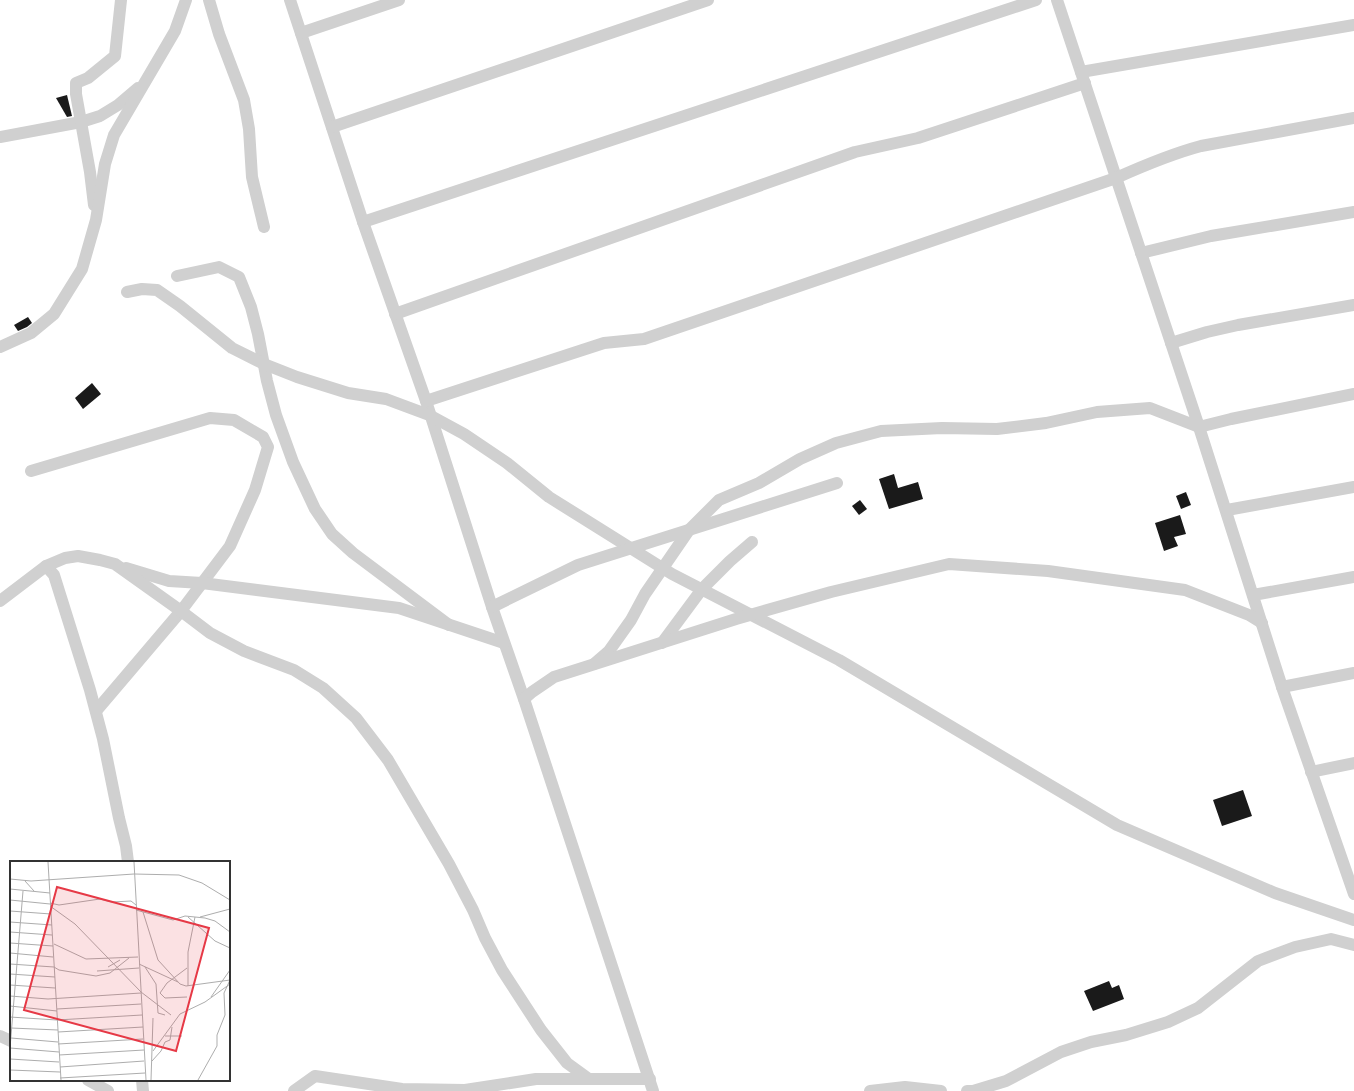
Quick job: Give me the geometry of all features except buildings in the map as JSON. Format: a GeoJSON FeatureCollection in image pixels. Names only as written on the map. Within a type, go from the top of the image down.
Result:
{"type":"FeatureCollection","features":[{"type":"Feature","properties":{"kind":"street"},"geometry":{"type":"LineString","coordinates":[[96,220],[90,172],[76,94],[76,84],[88,78],[115,56],[122,0]]}},
{"type":"Feature","properties":{"kind":"street"},"geometry":{"type":"LineString","coordinates":[[0,347],[31,333],[54,314],[82,269],[96,220],[105,164],[114,135],[175,31],[186,0]]}},
{"type":"Feature","properties":{"kind":"street"},"geometry":{"type":"LineString","coordinates":[[209,0],[219,34],[244,100],[249,129],[252,177],[264,227]]}},
{"type":"Feature","properties":{"kind":"street"},"geometry":{"type":"LineString","coordinates":[[290,0],[363,222],[426,401],[429,415],[492,607],[524,699],[653,1091]]}},
{"type":"Feature","properties":{"kind":"street"},"geometry":{"type":"LineString","coordinates":[[301,33],[400,0]]}},
{"type":"Feature","properties":{"kind":"street"},"geometry":{"type":"LineString","coordinates":[[332,127],[708,0]]}},
{"type":"Feature","properties":{"kind":"street"},"geometry":{"type":"LineString","coordinates":[[363,222],[1036,0]]}},
{"type":"Feature","properties":{"kind":"street"},"geometry":{"type":"LineString","coordinates":[[1057,0],[1227,510],[1282,686],[1311,772],[1349,860],[1354,894]]}},
{"type":"Feature","properties":{"kind":"street"},"geometry":{"type":"LineString","coordinates":[[395,314],[855,152],[918,138],[1083,78],[1354,25]]}},
{"type":"Feature","properties":{"kind":"street"},"geometry":{"type":"LineString","coordinates":[[0,137],[81,122],[100,116],[118,105],[145,82]]}},
{"type":"Feature","properties":{"kind":"street"},"geometry":{"type":"LineString","coordinates":[[426,401],[604,343],[644,338],[1116,178],[1156,160],[1201,146],[1354,118]]}},
{"type":"Feature","properties":{"kind":"street"},"geometry":{"type":"LineString","coordinates":[[1141,253],[1211,236],[1354,212]]}},
{"type":"Feature","properties":{"kind":"street"},"geometry":{"type":"LineString","coordinates":[[178,276],[219,267],[239,277],[251,307],[267,381],[278,422],[293,462],[315,510],[332,534],[353,553],[449,625]]}},
{"type":"Feature","properties":{"kind":"street"},"geometry":{"type":"LineString","coordinates":[[127,292],[142,289],[156,290],[180,306],[232,348],[264,364],[297,377],[348,393],[386,399],[429,415],[464,434],[507,463],[550,497],[663,568],[839,660],[1117,825],[1275,893],[1354,920]]}},
{"type":"Feature","properties":{"kind":"street"},"geometry":{"type":"LineString","coordinates":[[1171,343],[1207,332],[1238,325],[1354,305]]}},
{"type":"Feature","properties":{"kind":"street"},"geometry":{"type":"LineString","coordinates":[[594,664],[609,651],[631,620],[645,594],[689,530],[719,500],[759,482],[800,459],[836,443],[881,431],[942,428],[997,428],[1046,423],[1097,412],[1150,408],[1199,427],[1354,394]]}},
{"type":"Feature","properties":{"kind":"street"},"geometry":{"type":"LineString","coordinates":[[31,471],[210,418],[234,420],[263,437],[268,447],[255,490],[230,546],[182,611],[96,711]]}},
{"type":"Feature","properties":{"kind":"street"},"geometry":{"type":"LineString","coordinates":[[492,607],[578,565],[837,483]]}},
{"type":"Feature","properties":{"kind":"street"},"geometry":{"type":"LineString","coordinates":[[1227,510],[1354,487]]}},
{"type":"Feature","properties":{"kind":"street"},"geometry":{"type":"LineString","coordinates":[[662,643],[702,589],[730,561],[752,542]]}},
{"type":"Feature","properties":{"kind":"street"},"geometry":{"type":"LineString","coordinates":[[0,601],[46,566],[65,558],[78,556],[115,564],[169,581],[202,583],[399,608],[504,643]]}},
{"type":"Feature","properties":{"kind":"street"},"geometry":{"type":"LineString","coordinates":[[115,564],[182,611],[210,633],[237,648],[294,670],[323,688],[356,718],[388,760],[449,864],[502,970],[541,1030],[567,1063],[590,1079]]}},
{"type":"Feature","properties":{"kind":"street"},"geometry":{"type":"LineString","coordinates":[[524,699],[554,677],[594,664],[830,592],[949,564],[1048,571],[1185,590],[1249,615],[1262,623]]}},
{"type":"Feature","properties":{"kind":"street"},"geometry":{"type":"LineString","coordinates":[[46,566],[54,575],[96,711],[126,846],[128,861]]}},
{"type":"Feature","properties":{"kind":"street"},"geometry":{"type":"LineString","coordinates":[[1253,595],[1354,577]]}},
{"type":"Feature","properties":{"kind":"street"},"geometry":{"type":"LineString","coordinates":[[1282,686],[1354,673]]}},
{"type":"Feature","properties":{"kind":"street"},"geometry":{"type":"LineString","coordinates":[[1311,772],[1354,763]]}},
{"type":"Feature","properties":{"kind":"street"},"geometry":{"type":"LineString","coordinates":[[967,1091],[973,1091],[1006,1081],[1061,1052],[1091,1042],[1126,1035],[1168,1022],[1198,1008],[1258,961],[1295,947],[1331,939],[1354,945]]}},
{"type":"Feature","properties":{"kind":"street"},"geometry":{"type":"LineString","coordinates":[[0,1036],[10,1041]]}},
{"type":"Feature","properties":{"kind":"street"},"geometry":{"type":"LineString","coordinates":[[294,1091],[315,1076],[402,1089],[465,1090],[536,1079],[650,1079]]}},
{"type":"Feature","properties":{"kind":"street"},"geometry":{"type":"LineString","coordinates":[[90,1081],[108,1091]]}},
{"type":"Feature","properties":{"kind":"street"},"geometry":{"type":"LineString","coordinates":[[870,1091],[905,1087],[940,1091]]}}]}
